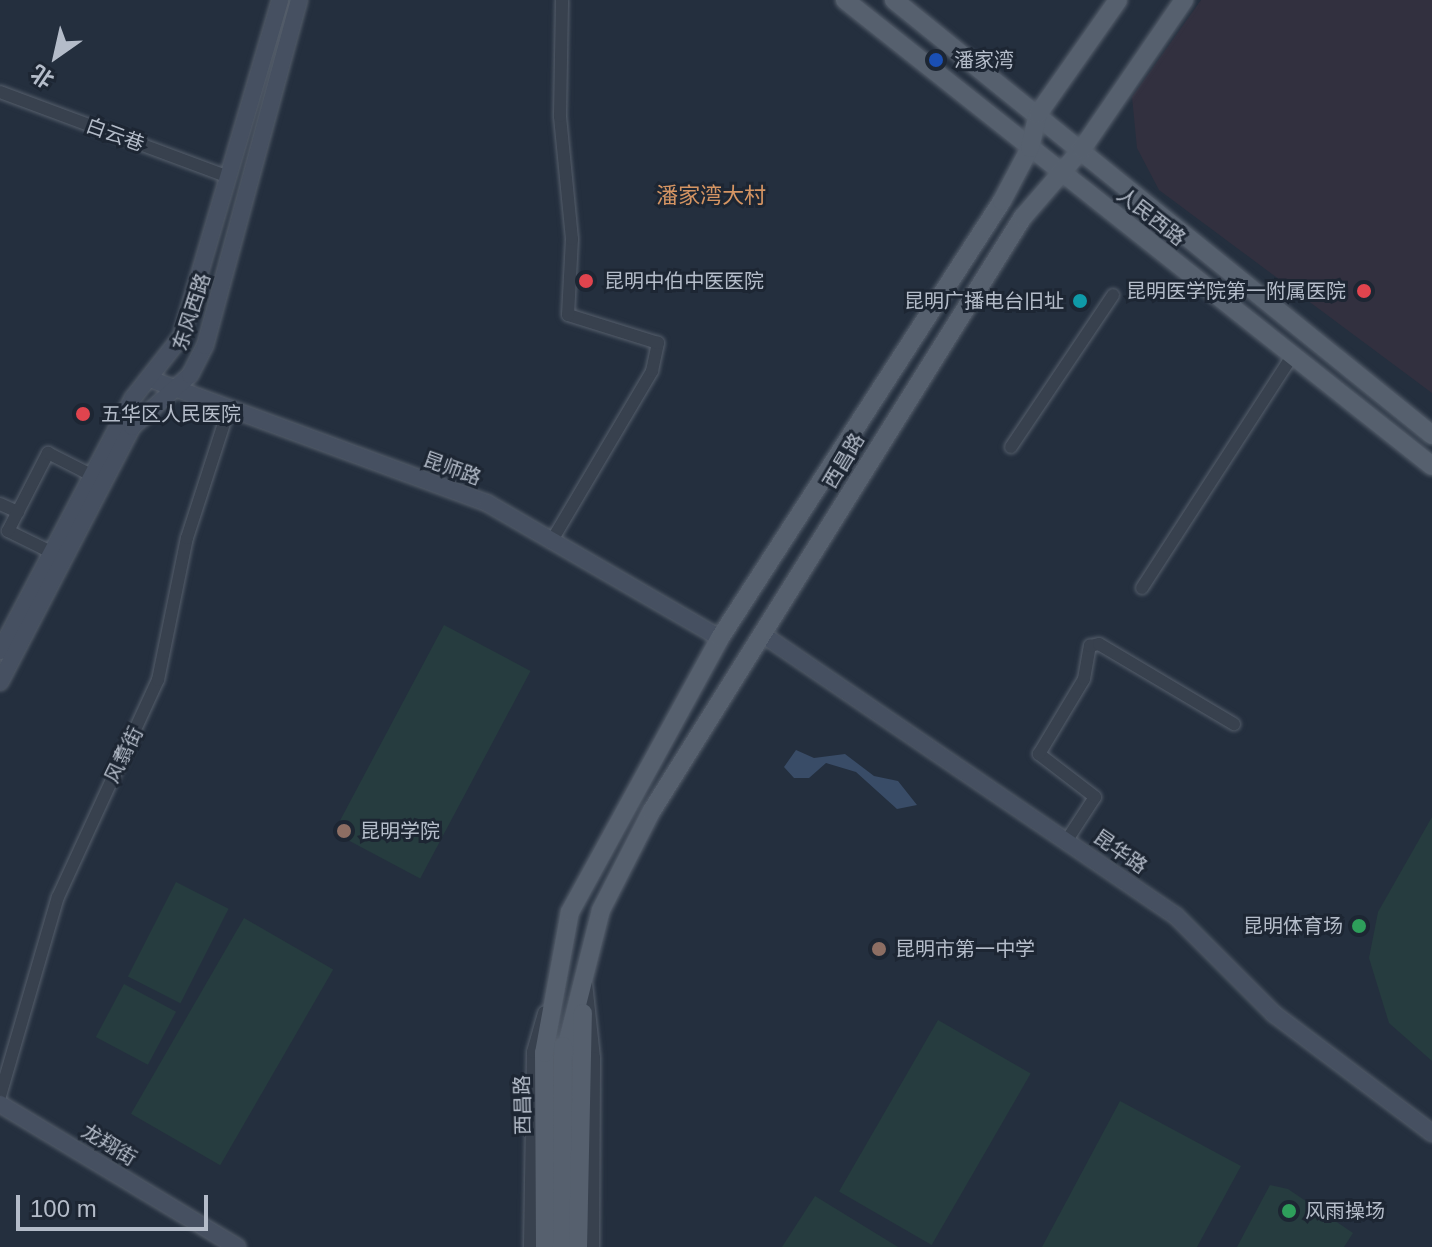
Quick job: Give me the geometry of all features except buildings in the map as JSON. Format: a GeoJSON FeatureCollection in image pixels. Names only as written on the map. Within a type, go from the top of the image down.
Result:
{"type":"FeatureCollection","features":[{"type":"Feature","properties":{"kind":"main road","name":"人民西路"},"geometry":{"type":"LineString","coordinates":[[845,0],[1432,466]]}},
{"type":"Feature","properties":{"kind":"main road","name":"人民西路"},"geometry":{"type":"LineString","coordinates":[[894,0],[1432,435]]}},
{"type":"Feature","properties":{"kind":"main road","name":"西昌路"},"geometry":{"type":"LineString","coordinates":[[545,1247],[544,1053],[557,963],[586,879],[720,638],[1030,148],[1038,114],[1118,0]]}},
{"type":"Feature","properties":{"kind":"main road","name":"西昌路"},"geometry":{"type":"LineString","coordinates":[[564,1056],[585,970],[622,863],[1007,242],[1082,149],[1184,0]]}},
{"type":"Feature","properties":{"kind":"main road","name":"西昌路"},"geometry":{"type":"LineString","coordinates":[[557,963],[564,1056],[562,1247]]}},
{"type":"Feature","properties":{"kind":"main road","name":"西昌路"},"geometry":{"type":"LineString","coordinates":[[578,1247],[585,970]]}},
{"type":"Feature","properties":{"kind":"street","name":"东风西路"},"geometry":{"type":"LineString","coordinates":[[0,651],[56,555],[150,379],[181,337],[280,0]]}},
{"type":"Feature","properties":{"kind":"street","name":"东风西路"},"geometry":{"type":"LineString","coordinates":[[96,477],[132,427],[173,390],[205,346],[299,0]]}},
{"type":"Feature","properties":{"kind":"street"},"geometry":{"type":"LineString","coordinates":[[551,542],[652,371],[658,343],[568,315],[572,239],[560,116],[562,0]]}},
{"type":"Feature","properties":{"kind":"street","name":"白云巷"},"geometry":{"type":"LineString","coordinates":[[0,92],[229,177]]}},
{"type":"Feature","properties":{"kind":"street"},"geometry":{"type":"LineString","coordinates":[[1011,447],[1113,295]]}},
{"type":"Feature","properties":{"kind":"street"},"geometry":{"type":"LineString","coordinates":[[1142,588],[1292,356]]}},
{"type":"Feature","properties":{"kind":"street","name":"昆师路"},"geometry":{"type":"LineString","coordinates":[[150,379],[487,503],[720,638]]}},
{"type":"Feature","properties":{"kind":"street","name":"风翥街"},"geometry":{"type":"LineString","coordinates":[[0,1096],[58,897],[158,680],[187,538],[229,408]]}},
{"type":"Feature","properties":{"kind":"street"},"geometry":{"type":"LineString","coordinates":[[56,555],[8,531],[48,453],[96,477]]}},
{"type":"Feature","properties":{"kind":"street"},"geometry":{"type":"LineString","coordinates":[[0,504],[18,512]]}},
{"type":"Feature","properties":{"kind":"street","name":"东风西路"},"geometry":{"type":"LineString","coordinates":[[0,682],[56,555]]}},
{"type":"Feature","properties":{"kind":"street","name":"昆华路"},"geometry":{"type":"LineString","coordinates":[[762,634],[1176,916],[1274,1014],[1432,1133]]}},
{"type":"Feature","properties":{"kind":"street"},"geometry":{"type":"LineString","coordinates":[[1067,840],[1095,797],[1039,754],[1084,679],[1090,646],[1099,644],[1234,724]]}},
{"type":"Feature","properties":{"kind":"street"},"geometry":{"type":"LineString","coordinates":[[530,1247],[533,1052],[557,963]]}},
{"type":"Feature","properties":{"kind":"street"},"geometry":{"type":"LineString","coordinates":[[585,970],[594,1058],[593,1247]]}},
{"type":"Feature","properties":{"kind":"street","name":"龙翔街"},"geometry":{"type":"LineString","coordinates":[[0,1104],[237,1247]]}},
{"type":"Feature","properties":{"kind":"street","name":"龙翔街"},"geometry":{"type":"LineString","coordinates":[[0,1111],[222,1247]]}},
{"type":"Feature","properties":{"kind":"shaded area","name":"昆明医学院第一附属医院"},"geometry":{"type":"Polygon","coordinates":[[[1201,0],[1432,0],[1432,393],[1159,190],[1137,148],[1132,97],[1201,0]]]}},
{"type":"Feature","properties":{"kind":"green space"},"geometry":{"type":"Polygon","coordinates":[[[444,625],[531,671],[420,879],[334,832],[444,625]]]}},
{"type":"Feature","properties":{"kind":"green space"},"geometry":{"type":"Polygon","coordinates":[[[1432,817],[1432,1061],[1389,1023],[1369,958],[1378,912],[1432,817]]]}},
{"type":"Feature","properties":{"kind":"green space"},"geometry":{"type":"Polygon","coordinates":[[[176,882],[229,909],[180,1003],[128,976],[176,882]]]}},
{"type":"Feature","properties":{"kind":"green space"},"geometry":{"type":"Polygon","coordinates":[[[244,918],[333,970],[220,1165],[131,1114],[244,918]]]}},
{"type":"Feature","properties":{"kind":"green space"},"geometry":{"type":"Polygon","coordinates":[[[124,984],[176,1012],[148,1065],[96,1037],[124,984]]]}},
{"type":"Feature","properties":{"kind":"green space"},"geometry":{"type":"Polygon","coordinates":[[[938,1020],[1031,1073],[932,1245],[839,1191],[938,1020]]]}},
{"type":"Feature","properties":{"kind":"green space"},"geometry":{"type":"Polygon","coordinates":[[[1120,1101],[1241,1166],[1197,1247],[1042,1247],[1120,1101]]]}},
{"type":"Feature","properties":{"kind":"green space","name":"风雨操场"},"geometry":{"type":"Polygon","coordinates":[[[1270,1185],[1288,1189],[1353,1233],[1344,1247],[1237,1247],[1270,1185]]]}},
{"type":"Feature","properties":{"kind":"green space"},"geometry":{"type":"Polygon","coordinates":[[[815,1196],[898,1247],[782,1247],[815,1196]]]}},
{"type":"Feature","properties":{"kind":"water"},"geometry":{"type":"Polygon","coordinates":[[[796,750],[814,758],[845,754],[874,776],[898,781],[917,805],[897,809],[856,772],[826,763],[809,778],[794,778],[784,767],[796,750]]]}},
{"type":"Feature","properties":{"kind":"place","name":"潘家湾"},"geometry":{"type":"Point","coordinates":[936,60]}},
{"type":"Feature","properties":{"kind":"place","name":"昆明中伯中医医院"},"geometry":{"type":"Point","coordinates":[586,281]}},
{"type":"Feature","properties":{"kind":"place","name":"昆明医学院第一附属医院"},"geometry":{"type":"Point","coordinates":[1364,291]}},
{"type":"Feature","properties":{"kind":"place","name":"昆明广播电台旧址"},"geometry":{"type":"Point","coordinates":[1080,301]}},
{"type":"Feature","properties":{"kind":"place","name":"五华区人民医院"},"geometry":{"type":"Point","coordinates":[83,414]}},
{"type":"Feature","properties":{"kind":"place","name":"昆明学院"},"geometry":{"type":"Point","coordinates":[344,831]}},
{"type":"Feature","properties":{"kind":"place","name":"昆明体育场"},"geometry":{"type":"Point","coordinates":[1359,926]}},
{"type":"Feature","properties":{"kind":"place","name":"昆明市第一中学"},"geometry":{"type":"Point","coordinates":[879,949]}},
{"type":"Feature","properties":{"kind":"place","name":"风雨操场"},"geometry":{"type":"Point","coordinates":[1289,1211]}},
{"type":"Feature","properties":{"kind":"district","name":"潘家湾大村"},"geometry":{"type":"Point","coordinates":[711,196]}}]}
